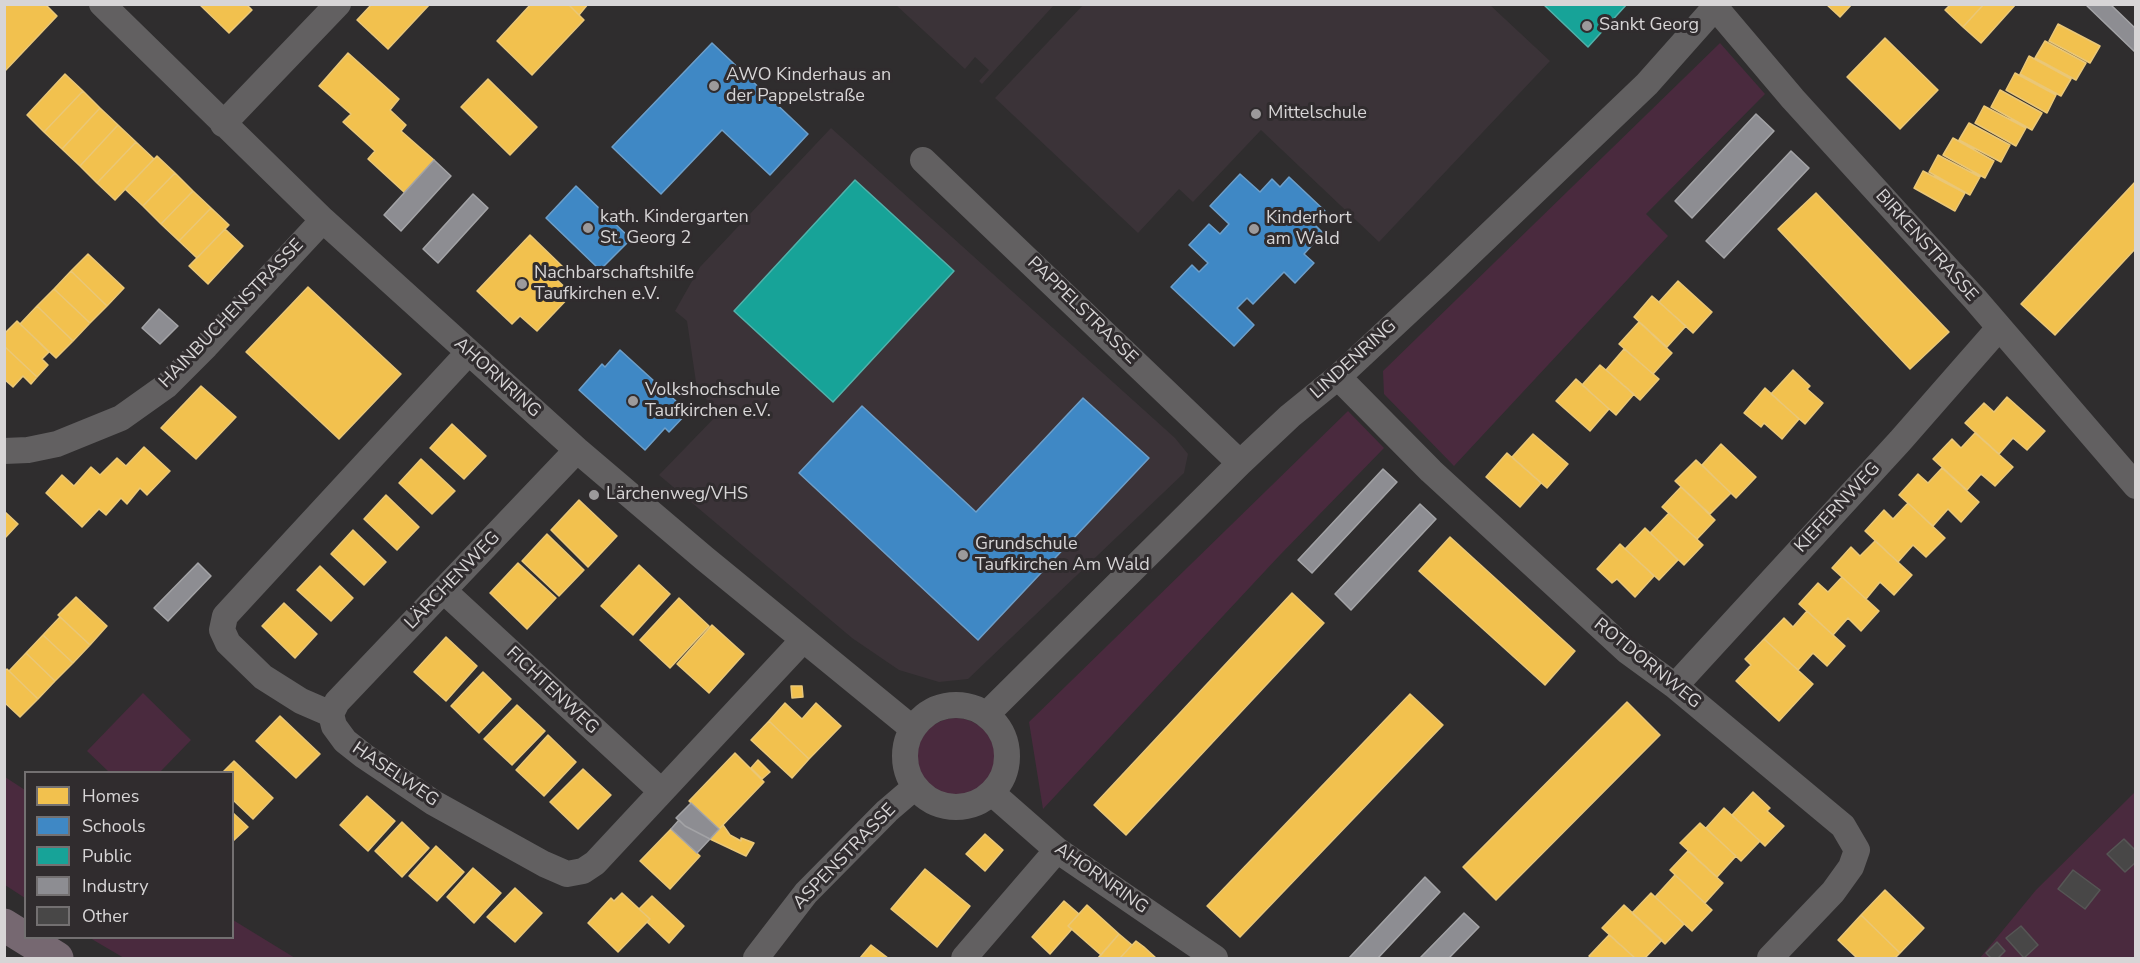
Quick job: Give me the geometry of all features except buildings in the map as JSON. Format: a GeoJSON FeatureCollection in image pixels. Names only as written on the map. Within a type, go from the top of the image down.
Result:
{"type":"FeatureCollection","features":[{"type":"Feature","properties":{"kind":"highway"},"geometry":{"type":"LineString","coordinates":[[4,925],[24,937]]}},
{"type":"Feature","properties":{"kind":"highway"},"geometry":{"type":"LineString","coordinates":[[26,939],[57,958]]}},
{"type":"Feature","properties":{"kind":"street","name":"AHORNRING"},"geometry":{"type":"LineString","coordinates":[[102,4],[323,220],[577,450],[913,729]]}},
{"type":"Feature","properties":{"kind":"street"},"geometry":{"type":"LineString","coordinates":[[223,124],[338,4]]}},
{"type":"Feature","properties":{"kind":"street","name":"BIRKENSTRASSE"},"geometry":{"type":"LineString","coordinates":[[1717,6],[1793,99],[1967,290],[2136,486]]}},
{"type":"Feature","properties":{"kind":"street","name":"LINDENRING"},"geometry":{"type":"LineString","coordinates":[[987,714],[1240,463],[1290,416],[1338,377],[1647,84],[1717,6]]}},
{"type":"Feature","properties":{"kind":"street","name":"PAPPELSTRASSE"},"geometry":{"type":"LineString","coordinates":[[923,160],[1240,463]]}},
{"type":"Feature","properties":{"kind":"street","name":"HAINBUCHENSTRASSE"},"geometry":{"type":"LineString","coordinates":[[4,451],[28,450],[57,444],[121,418],[166,386],[323,220]]}},
{"type":"Feature","properties":{"kind":"street","name":"KIEFERNWEG"},"geometry":{"type":"LineString","coordinates":[[1675,686],[1900,441],[1999,328]]}},
{"type":"Feature","properties":{"kind":"street"},"geometry":{"type":"LineString","coordinates":[[331,714],[301,701],[263,677],[228,643],[222,630],[225,616],[469,352]]}},
{"type":"Feature","properties":{"kind":"street","name":"ROTDORNWEG"},"geometry":{"type":"LineString","coordinates":[[1338,377],[1431,471],[1628,651],[1675,686],[1843,826],[1857,850],[1851,867],[1833,892],[1770,958]]}},
{"type":"Feature","properties":{"kind":"street","name":"LÄRCHENWEG"},"geometry":{"type":"LineString","coordinates":[[331,714],[337,702],[577,450]]}},
{"type":"Feature","properties":{"kind":"street","name":"FICHTENWEG"},"geometry":{"type":"LineString","coordinates":[[444,591],[661,791]]}},
{"type":"Feature","properties":{"kind":"street","name":"HASELWEG"},"geometry":{"type":"LineString","coordinates":[[331,714],[334,726],[345,741],[364,756],[434,803],[544,864],[567,874],[582,871],[595,863],[803,640]]}},
{"type":"Feature","properties":{"kind":"street"},"geometry":{"type":"LineString","coordinates":[[947,705],[968,705],[987,714],[1002,731],[1008,752],[1005,774],[992,793],[974,804],[952,807],[932,801],[915,787],[908,773],[905,758],[906,743],[913,729],[927,713],[947,705]]}},
{"type":"Feature","properties":{"kind":"street","name":"ASPENSTRASSE"},"geometry":{"type":"LineString","coordinates":[[756,958],[806,892],[887,811],[915,787]]}},
{"type":"Feature","properties":{"kind":"street","name":"AHORNRING"},"geometry":{"type":"LineString","coordinates":[[992,793],[1057,850],[1215,958]]}},
{"type":"Feature","properties":{"kind":"street"},"geometry":{"type":"LineString","coordinates":[[964,958],[1057,850]]}},
{"type":"Feature","properties":{"kind":"shaded area","name":"Mittelschule"},"geometry":{"type":"Polygon","coordinates":[[[1084,4],[1490,5],[1550,61],[1379,242],[1261,130],[1193,202],[1179,189],[1138,233],[995,98],[1084,4]]]}},
{"type":"Feature","properties":{"kind":"shaded area"},"geometry":{"type":"Polygon","coordinates":[[[896,5],[1054,5],[982,84],[979,81],[989,70],[975,57],[965,69],[896,5]]]}},
{"type":"Feature","properties":{"kind":"shaded area"},"geometry":{"type":"Polygon","coordinates":[[[1720,43],[1765,94],[1646,214],[1668,236],[1454,466],[1384,394],[1383,371],[1720,43]]]}},
{"type":"Feature","properties":{"kind":"shaded area"},"geometry":{"type":"Polygon","coordinates":[[[831,128],[1175,438],[1188,454],[1184,473],[968,679],[939,682],[899,670],[852,638],[659,475],[719,413],[697,389],[687,321],[675,311],[700,267],[831,128]]]}},
{"type":"Feature","properties":{"kind":"shaded area"},"geometry":{"type":"Polygon","coordinates":[[[1348,411],[1384,448],[1279,556],[1043,809],[1029,722],[1348,411]]]}},
{"type":"Feature","properties":{"kind":"shaded area"},"geometry":{"type":"Polygon","coordinates":[[[143,693],[191,740],[161,771],[108,771],[87,751],[143,693]]]}},
{"type":"Feature","properties":{"kind":"shaded area"},"geometry":{"type":"Polygon","coordinates":[[[956,718],[971,721],[988,735],[995,757],[992,772],[978,789],[956,796],[941,793],[924,779],[917,757],[920,742],[934,725],[956,718]]]}},
{"type":"Feature","properties":{"kind":"shaded area"},"geometry":{"type":"Polygon","coordinates":[[[5,777],[24,789],[24,897],[5,885],[5,777]]]}},
{"type":"Feature","properties":{"kind":"shaded area"},"geometry":{"type":"Polygon","coordinates":[[[2135,792],[2135,958],[1980,958],[2036,890],[2135,792]]]}},
{"type":"Feature","properties":{"kind":"shaded area"},"geometry":{"type":"Polygon","coordinates":[[[234,921],[295,958],[124,958],[92,939],[234,939],[234,921]]]}},
{"type":"Feature","properties":{"kind":"place","name":"Sankt Georg"},"geometry":{"type":"Point","coordinates":[1587,26]}},
{"type":"Feature","properties":{"kind":"place","name":"AWO Kinderhaus an der Pappelstraße"},"geometry":{"type":"Point","coordinates":[714,86]}},
{"type":"Feature","properties":{"kind":"place","name":"Mittelschule"},"geometry":{"type":"Point","coordinates":[1256,114]}},
{"type":"Feature","properties":{"kind":"place","name":"kath. Kindergarten St. Georg 2"},"geometry":{"type":"Point","coordinates":[588,228]}},
{"type":"Feature","properties":{"kind":"place","name":"Kinderhort am Wald"},"geometry":{"type":"Point","coordinates":[1254,229]}},
{"type":"Feature","properties":{"kind":"place","name":"Nachbarschaftshilfe Taufkirchen e.V."},"geometry":{"type":"Point","coordinates":[522,284]}},
{"type":"Feature","properties":{"kind":"place","name":"Volkshochschule Taufkirchen e.V."},"geometry":{"type":"Point","coordinates":[633,401]}},
{"type":"Feature","properties":{"kind":"place","name":"Lärchenweg/VHS"},"geometry":{"type":"Point","coordinates":[594,495]}},
{"type":"Feature","properties":{"kind":"place","name":"Grundschule Taufkirchen Am Wald"},"geometry":{"type":"Point","coordinates":[963,555]}}]}
